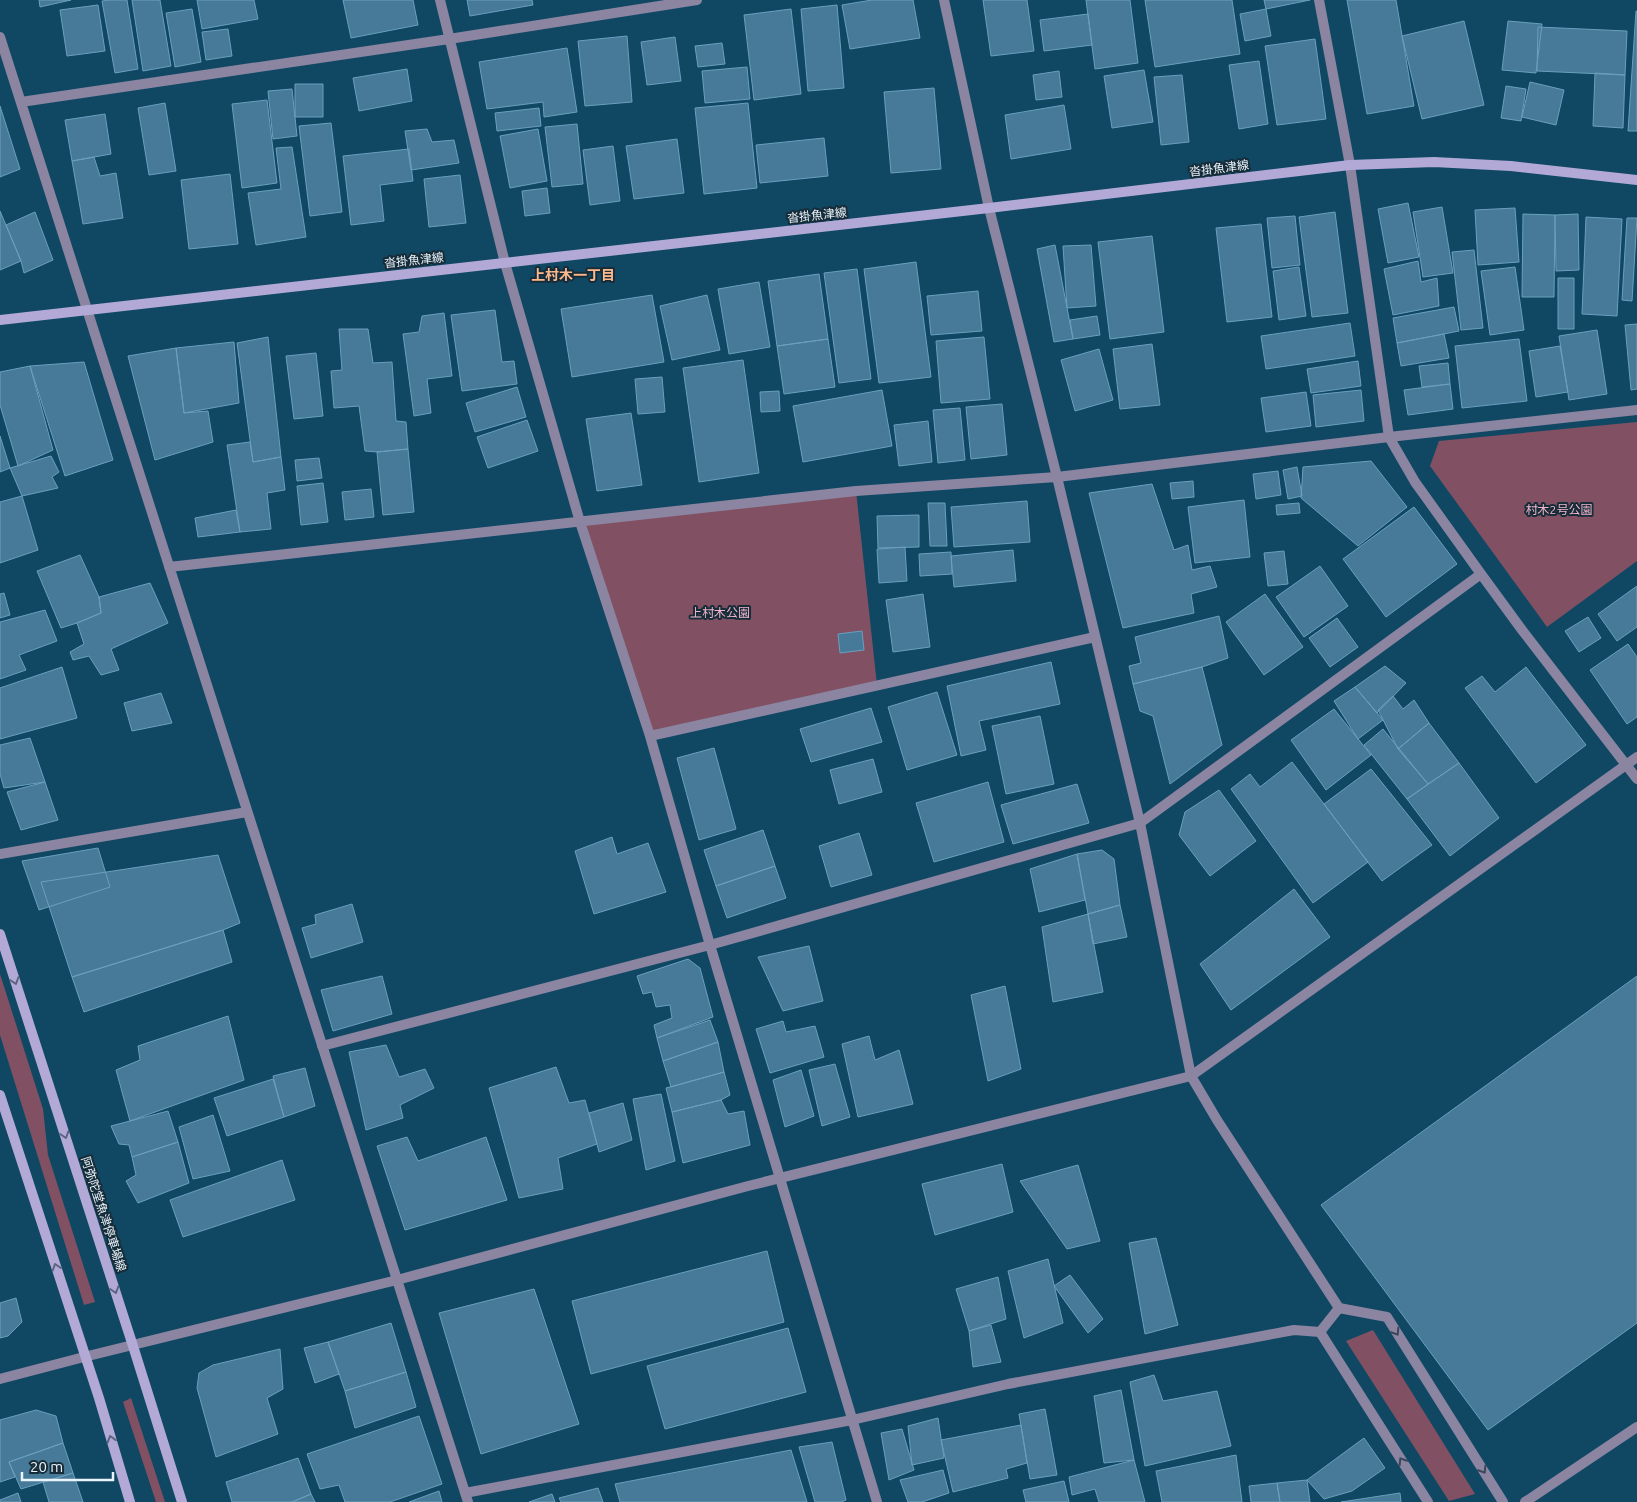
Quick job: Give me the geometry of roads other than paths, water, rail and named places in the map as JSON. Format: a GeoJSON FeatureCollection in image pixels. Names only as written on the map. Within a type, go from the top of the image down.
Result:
{"type":"FeatureCollection","features":[{"type":"Feature","properties":{"kind":"main road","name":"沓掛魚津線"},"geometry":{"type":"LineString","coordinates":[[0,320],[989,208],[1350,165],[1434,162],[1511,166],[1637,180]]}},
{"type":"Feature","properties":{"kind":"main road","name":"阿弥陀堂魚津停車場線"},"geometry":{"type":"LineString","coordinates":[[0,934],[182,1502]]}},
{"type":"Feature","properties":{"kind":"main road"},"geometry":{"type":"LineString","coordinates":[[0,1095],[99,1398],[130,1502]]}},
{"type":"Feature","properties":{"kind":"street"},"geometry":{"type":"LineString","coordinates":[[440,0],[505,263],[580,522],[650,736],[710,945],[877,1502]]}},
{"type":"Feature","properties":{"kind":"street"},"geometry":{"type":"LineString","coordinates":[[21,102],[449,39],[697,0]]}},
{"type":"Feature","properties":{"kind":"street"},"geometry":{"type":"LineString","coordinates":[[944,0],[989,208],[1057,477],[1140,823],[1191,1076],[1217,1120],[1339,1308],[1387,1318],[1503,1502]]}},
{"type":"Feature","properties":{"kind":"street"},"geometry":{"type":"LineString","coordinates":[[1319,0],[1350,165],[1389,437],[1415,482],[1481,574],[1637,779]]}},
{"type":"Feature","properties":{"kind":"street"},"geometry":{"type":"LineString","coordinates":[[0,37],[466,1498],[852,1420],[1008,1384],[1294,1330],[1320,1332]]}},
{"type":"Feature","properties":{"kind":"street"},"geometry":{"type":"LineString","coordinates":[[169,566],[856,491],[1057,477],[1389,437],[1637,410]]}},
{"type":"Feature","properties":{"kind":"street"},"geometry":{"type":"LineString","coordinates":[[322,1046],[710,945],[1140,823],[1481,574]]}},
{"type":"Feature","properties":{"kind":"street"},"geometry":{"type":"LineString","coordinates":[[650,736],[1095,637]]}},
{"type":"Feature","properties":{"kind":"street"},"geometry":{"type":"LineString","coordinates":[[0,1379],[84,1356],[133,1346],[397,1280],[739,1189],[1191,1076],[1637,757]]}},
{"type":"Feature","properties":{"kind":"street"},"geometry":{"type":"LineString","coordinates":[[0,854],[247,812]]}},
{"type":"Feature","properties":{"kind":"street"},"geometry":{"type":"LineString","coordinates":[[1320,1332],[1339,1308]]}},
{"type":"Feature","properties":{"kind":"street"},"geometry":{"type":"LineString","coordinates":[[1320,1332],[1428,1502]]}},
{"type":"Feature","properties":{"kind":"street"},"geometry":{"type":"LineString","coordinates":[[1525,1502],[1637,1427]]}},
{"type":"Feature","properties":{"kind":"district","name":"上村木一丁目"},"geometry":{"type":"Point","coordinates":[573,275]}},
{"type":"Feature","properties":{"kind":"park label","name":"村木2号公園"},"geometry":{"type":"Point","coordinates":[1559,509]}},
{"type":"Feature","properties":{"kind":"park label","name":"上村木公園"},"geometry":{"type":"Point","coordinates":[720,612]}}]}
